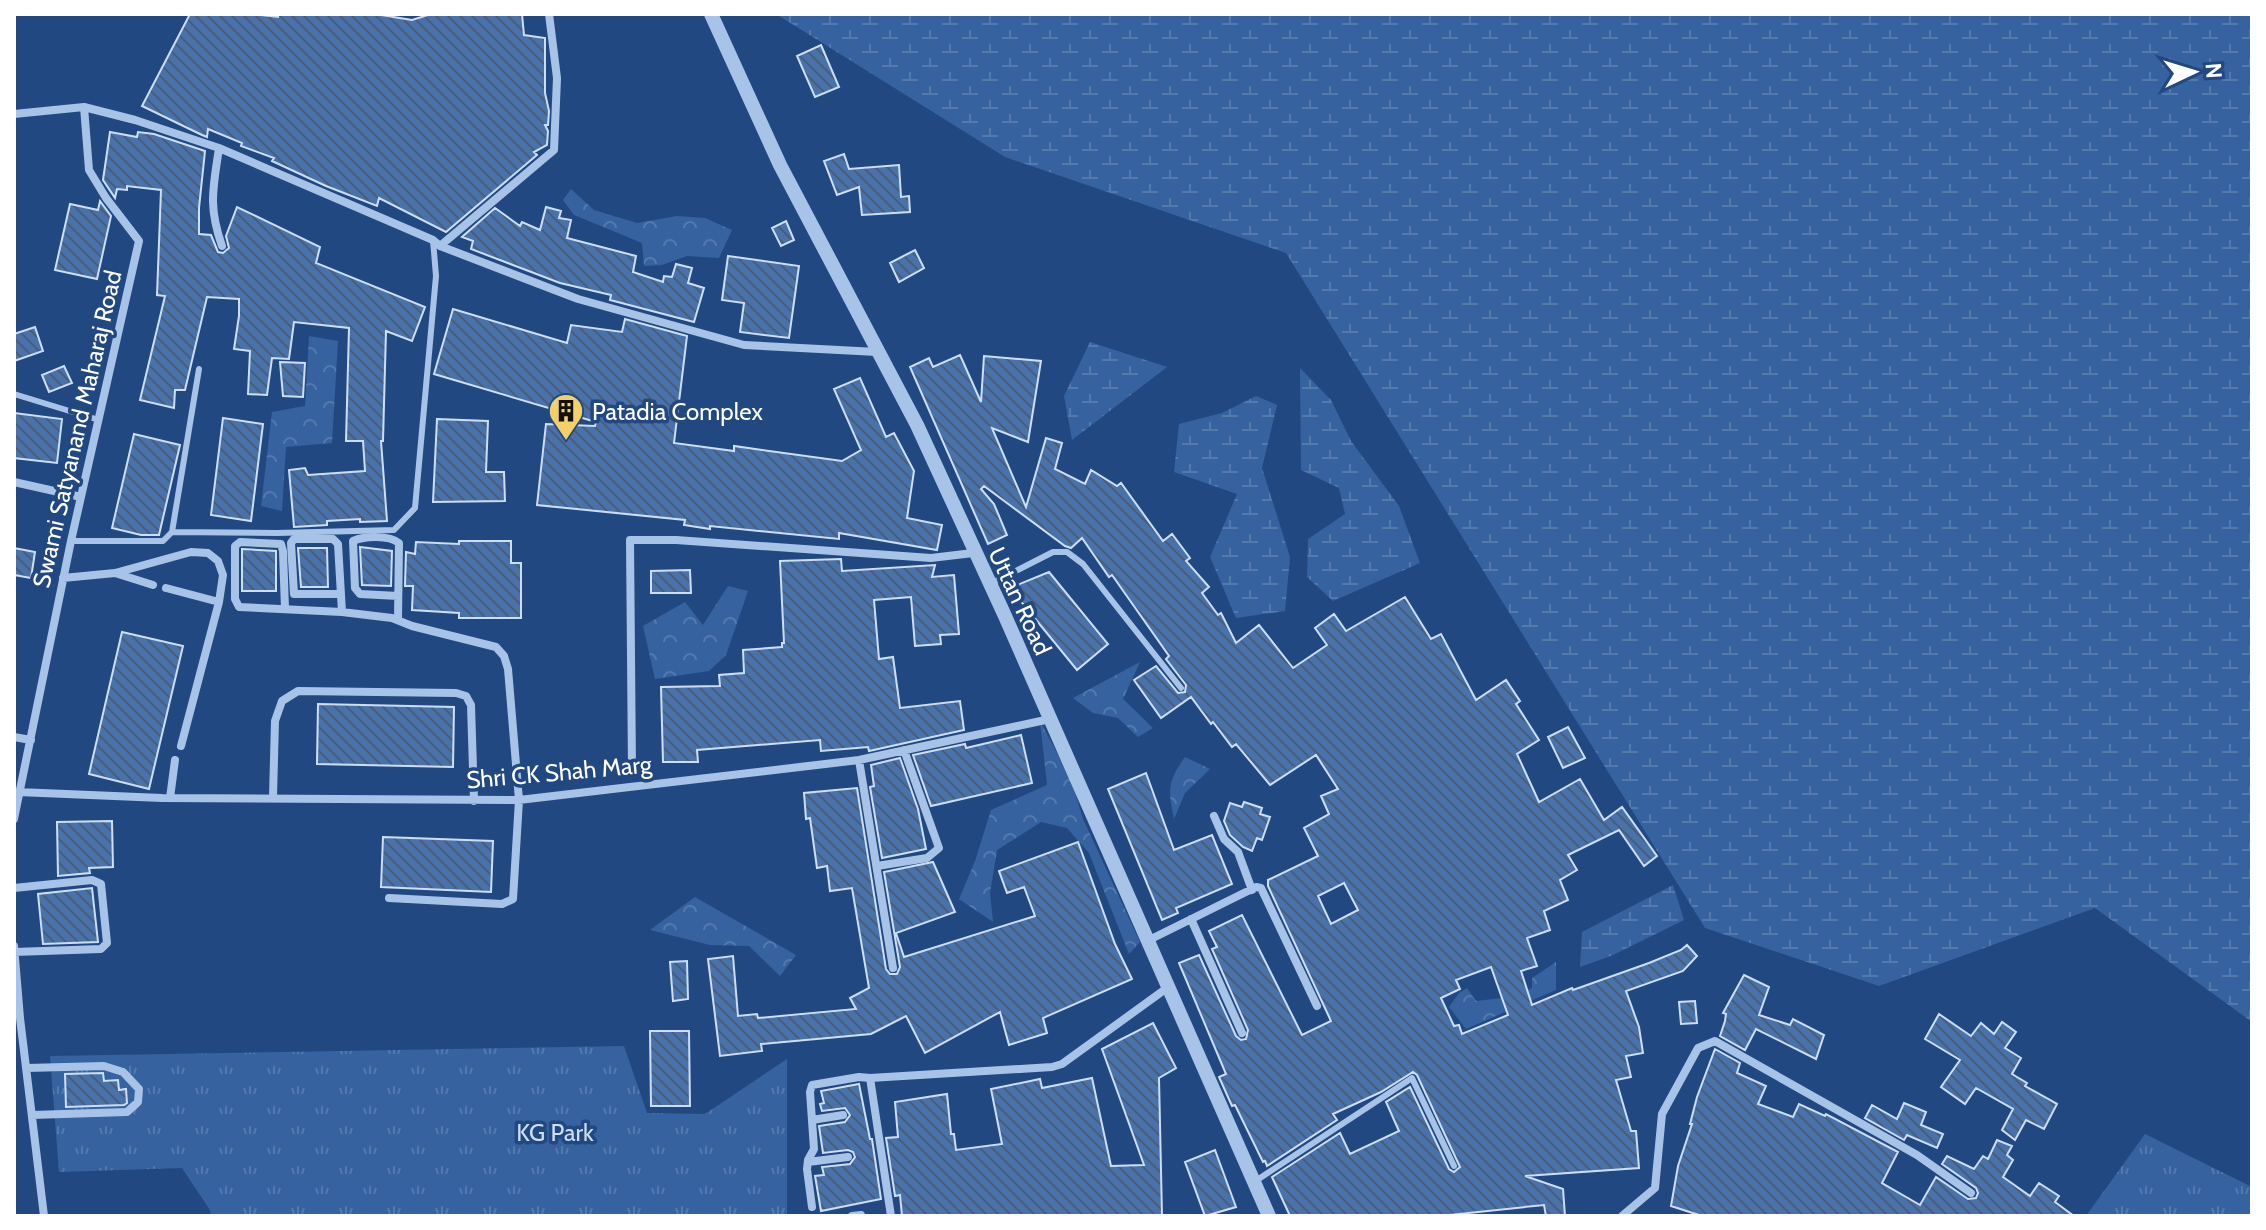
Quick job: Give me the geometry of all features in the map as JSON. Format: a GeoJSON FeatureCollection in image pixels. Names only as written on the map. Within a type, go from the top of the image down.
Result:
{"type":"FeatureCollection","features":[{"type":"Feature","properties":{"kind":"street"},"geometry":{"type":"LineString","coordinates":[[436,243],[554,150],[557,78],[549,14]]}},
{"type":"Feature","properties":{"kind":"street","name":"Uttan Road"},"geometry":{"type":"LineString","coordinates":[[711,14],[780,165],[917,425],[1269,1216]]}},
{"type":"Feature","properties":{"kind":"street"},"geometry":{"type":"LineString","coordinates":[[14,114],[84,107],[135,120],[219,148],[436,243],[578,299],[744,345],[877,352]]}},
{"type":"Feature","properties":{"kind":"street","name":"Swami Satyanand Maharaj Road"},"geometry":{"type":"LineString","coordinates":[[14,819],[71,541],[139,241],[89,170],[84,107]]}},
{"type":"Feature","properties":{"kind":"street"},"geometry":{"type":"LineString","coordinates":[[219,148],[211,197],[212,218],[222,246]]}},
{"type":"Feature","properties":{"kind":"street"},"geometry":{"type":"LineString","coordinates":[[14,482],[81,497]]}},
{"type":"Feature","properties":{"kind":"street"},"geometry":{"type":"LineString","coordinates":[[398,596],[360,594],[355,588],[353,541],[358,538],[393,538],[399,543],[398,620]]}},
{"type":"Feature","properties":{"kind":"street"},"geometry":{"type":"LineString","coordinates":[[341,594],[294,594],[291,543],[294,539],[333,539],[338,544],[341,594],[342,612]]}},
{"type":"Feature","properties":{"kind":"street"},"geometry":{"type":"LineString","coordinates":[[632,771],[630,540],[676,540],[931,558],[973,553]]}},
{"type":"Feature","properties":{"kind":"street"},"geometry":{"type":"LineString","coordinates":[[285,609],[281,544],[240,542],[235,546],[235,599],[239,607],[342,612],[398,620],[496,647],[504,656],[508,669],[519,800],[513,899],[502,904],[389,898]]}},
{"type":"Feature","properties":{"kind":"street"},"geometry":{"type":"LineString","coordinates":[[63,578],[115,573],[179,555],[208,553],[218,561],[223,575],[219,602],[181,746]]}},
{"type":"Feature","properties":{"kind":"street"},"geometry":{"type":"LineString","coordinates":[[115,573],[153,585]]}},
{"type":"Feature","properties":{"kind":"street"},"geometry":{"type":"LineString","coordinates":[[166,588],[219,602]]}},
{"type":"Feature","properties":{"kind":"street"},"geometry":{"type":"LineString","coordinates":[[273,797],[275,721],[282,701],[298,691],[456,693],[466,696],[471,705],[474,801]]}},
{"type":"Feature","properties":{"kind":"street","name":"Shri CK Shah Marg"},"geometry":{"type":"LineString","coordinates":[[18,792],[170,798],[519,800],[859,760],[1050,719]]}},
{"type":"Feature","properties":{"kind":"street"},"geometry":{"type":"LineString","coordinates":[[14,737],[31,740]]}},
{"type":"Feature","properties":{"kind":"street"},"geometry":{"type":"LineString","coordinates":[[877,866],[927,858],[939,848],[904,750]]}},
{"type":"Feature","properties":{"kind":"street"},"geometry":{"type":"LineString","coordinates":[[170,798],[175,760]]}},
{"type":"Feature","properties":{"kind":"street"},"geometry":{"type":"LineString","coordinates":[[859,760],[893,968]]}},
{"type":"Feature","properties":{"kind":"street"},"geometry":{"type":"LineString","coordinates":[[1214,816],[1224,839],[1238,852],[1252,890]]}},
{"type":"Feature","properties":{"kind":"street"},"geometry":{"type":"LineString","coordinates":[[14,888],[92,880],[101,884],[107,943],[101,949],[14,950],[17,1018],[44,1216]]}},
{"type":"Feature","properties":{"kind":"street"},"geometry":{"type":"LineString","coordinates":[[1147,942],[1261,888],[1317,1006]]}},
{"type":"Feature","properties":{"kind":"street"},"geometry":{"type":"LineString","coordinates":[[1191,919],[1242,1033]]}},
{"type":"Feature","properties":{"kind":"street"},"geometry":{"type":"LineString","coordinates":[[812,1207],[808,1162],[814,1149],[812,1085],[859,1077],[1052,1067],[1062,1064],[1167,988]]}},
{"type":"Feature","properties":{"kind":"street"},"geometry":{"type":"LineString","coordinates":[[1622,1216],[1655,1188],[1662,1114],[1698,1048],[1715,1041],[1917,1155],[1971,1193]]}},
{"type":"Feature","properties":{"kind":"street"},"geometry":{"type":"LineString","coordinates":[[26,1068],[104,1066],[123,1072],[139,1089],[138,1102],[127,1112],[32,1115]]}},
{"type":"Feature","properties":{"kind":"street"},"geometry":{"type":"LineString","coordinates":[[870,1078],[891,1216]]}},
{"type":"Feature","properties":{"kind":"street"},"geometry":{"type":"LineString","coordinates":[[812,1120],[843,1115]]}},
{"type":"Feature","properties":{"kind":"street"},"geometry":{"type":"LineString","coordinates":[[808,1162],[848,1157]]}},
{"type":"Feature","properties":{"kind":"lane"},"geometry":{"type":"LineString","coordinates":[[172,532],[394,530],[415,508],[436,276],[436,243]]}},
{"type":"Feature","properties":{"kind":"lane"},"geometry":{"type":"LineString","coordinates":[[71,541],[163,541],[172,532],[199,369]]}},
{"type":"Feature","properties":{"kind":"lane"},"geometry":{"type":"LineString","coordinates":[[14,394],[99,420]]}},
{"type":"Feature","properties":{"kind":"lane"},"geometry":{"type":"LineString","coordinates":[[989,584],[1053,552],[1067,552],[1083,564],[1181,688]]}},
{"type":"Feature","properties":{"kind":"lane"},"geometry":{"type":"LineString","coordinates":[[1254,1182],[1412,1078],[1454,1166]]}},
{"type":"Feature","properties":{"kind":"green space"},"geometry":{"type":"Polygon","coordinates":[[[776,14],[2252,14],[2252,1022],[2095,908],[1879,986],[1705,928],[1286,253],[1005,157],[776,14]]]}},
{"type":"Feature","properties":{"kind":"green space"},"geometry":{"type":"Polygon","coordinates":[[[571,189],[594,210],[637,223],[677,216],[705,218],[732,230],[719,258],[687,256],[662,265],[644,266],[642,243],[574,215],[563,200],[571,189]]]}},
{"type":"Feature","properties":{"kind":"green space"},"geometry":{"type":"Polygon","coordinates":[[[309,336],[338,341],[332,443],[286,447],[282,511],[261,506],[272,412],[305,406],[309,336]]]}},
{"type":"Feature","properties":{"kind":"green space"},"geometry":{"type":"Polygon","coordinates":[[[1090,342],[1167,367],[1072,440],[1064,396],[1090,342]]]}},
{"type":"Feature","properties":{"kind":"green space"},"geometry":{"type":"Polygon","coordinates":[[[1300,368],[1331,400],[1351,441],[1399,506],[1420,563],[1333,601],[1307,577],[1308,539],[1345,514],[1339,488],[1301,470],[1300,368]]]}},
{"type":"Feature","properties":{"kind":"green space"},"geometry":{"type":"Polygon","coordinates":[[[1256,396],[1277,405],[1262,468],[1290,557],[1285,611],[1236,618],[1210,557],[1237,494],[1174,472],[1179,424],[1222,413],[1256,396]]]}},
{"type":"Feature","properties":{"kind":"green space"},"geometry":{"type":"Polygon","coordinates":[[[728,586],[748,591],[726,655],[709,671],[655,679],[643,626],[685,602],[703,625],[728,586]]]}},
{"type":"Feature","properties":{"kind":"green space"},"geometry":{"type":"Polygon","coordinates":[[[1140,662],[1123,699],[1153,728],[1138,737],[1118,718],[1093,713],[1073,698],[1140,662]]]}},
{"type":"Feature","properties":{"kind":"green space"},"geometry":{"type":"Polygon","coordinates":[[[1040,721],[1071,779],[1083,819],[1140,942],[1129,954],[1089,853],[1067,828],[1041,822],[997,850],[990,893],[993,922],[959,899],[991,810],[1047,785],[1040,721]]]}},
{"type":"Feature","properties":{"kind":"green space"},"geometry":{"type":"Polygon","coordinates":[[[1185,757],[1210,769],[1185,793],[1174,819],[1170,786],[1185,757]]]}},
{"type":"Feature","properties":{"kind":"green space"},"geometry":{"type":"Polygon","coordinates":[[[1673,885],[1684,920],[1611,956],[1580,967],[1582,932],[1673,885]]]}},
{"type":"Feature","properties":{"kind":"green space"},"geometry":{"type":"Polygon","coordinates":[[[695,897],[796,955],[780,976],[749,946],[710,945],[650,930],[695,897]]]}},
{"type":"Feature","properties":{"kind":"green space"},"geometry":{"type":"Polygon","coordinates":[[[1556,962],[1556,990],[1466,1029],[1449,1007],[1467,988],[1476,1001],[1511,997],[1532,988],[1532,978],[1556,962]]]}},
{"type":"Feature","properties":{"kind":"green space","name":"KG Park"},"geometry":{"type":"Polygon","coordinates":[[[624,1046],[647,1113],[705,1114],[787,1059],[787,1216],[211,1216],[182,1168],[59,1172],[50,1056],[624,1046]]]}},
{"type":"Feature","properties":{"kind":"green space"},"geometry":{"type":"Polygon","coordinates":[[[2145,1134],[2252,1187],[2252,1216],[2086,1216],[2145,1134]]]}},
{"type":"Feature","properties":{"kind":"building"},"geometry":{"type":"Polygon","coordinates":[[[190,14],[278,17],[278,14],[375,14],[412,20],[431,14],[522,14],[524,35],[545,38],[545,93],[549,111],[548,125],[545,125],[547,145],[534,152],[537,155],[446,232],[379,198],[377,206],[272,161],[274,158],[241,146],[242,143],[208,129],[207,137],[142,106],[190,14]]]}},
{"type":"Feature","properties":{"kind":"building"},"geometry":{"type":"Polygon","coordinates":[[[821,45],[839,87],[815,97],[797,56],[821,45]]]}},
{"type":"Feature","properties":{"kind":"building"},"geometry":{"type":"Polygon","coordinates":[[[110,132],[137,137],[138,132],[154,134],[205,151],[199,234],[211,235],[218,252],[223,253],[229,248],[226,236],[237,207],[320,247],[316,263],[425,307],[412,341],[386,331],[381,441],[387,521],[327,521],[327,525],[294,527],[289,470],[305,468],[308,475],[365,471],[363,441],[346,441],[349,328],[294,322],[289,359],[272,358],[267,395],[248,394],[250,351],[234,349],[239,299],[207,297],[185,390],[175,390],[174,408],[140,400],[165,296],[157,295],[161,190],[127,186],[127,190],[117,189],[115,198],[103,180],[110,132]]]}},
{"type":"Feature","properties":{"kind":"building"},"geometry":{"type":"Polygon","coordinates":[[[844,154],[849,169],[899,165],[901,197],[909,196],[910,212],[862,215],[859,187],[837,195],[824,161],[844,154]]]}},
{"type":"Feature","properties":{"kind":"building"},"geometry":{"type":"Polygon","coordinates":[[[100,201],[111,216],[97,279],[55,270],[70,204],[98,210],[100,201]]]}},
{"type":"Feature","properties":{"kind":"building"},"geometry":{"type":"Polygon","coordinates":[[[546,207],[561,211],[559,218],[571,220],[567,238],[636,256],[633,272],[663,282],[664,276],[672,277],[676,264],[692,268],[688,283],[704,288],[694,322],[610,300],[611,295],[560,283],[471,249],[473,241],[462,237],[495,208],[520,226],[522,222],[540,230],[546,207]]]}},
{"type":"Feature","properties":{"kind":"building"},"geometry":{"type":"Polygon","coordinates":[[[786,221],[794,240],[781,246],[772,228],[786,221]]]}},
{"type":"Feature","properties":{"kind":"building"},"geometry":{"type":"Polygon","coordinates":[[[915,250],[924,268],[899,282],[890,263],[915,250]]]}},
{"type":"Feature","properties":{"kind":"building"},"geometry":{"type":"Polygon","coordinates":[[[728,256],[799,266],[789,338],[740,332],[744,303],[722,300],[728,256]]]}},
{"type":"Feature","properties":{"kind":"building"},"geometry":{"type":"Polygon","coordinates":[[[453,309],[567,343],[571,325],[622,332],[625,319],[687,336],[674,443],[734,451],[734,446],[842,461],[861,450],[834,389],[860,378],[886,437],[894,433],[914,471],[907,518],[942,525],[937,550],[839,533],[839,539],[710,526],[710,529],[684,525],[685,520],[537,505],[546,424],[595,426],[596,422],[434,374],[453,309]]]}},
{"type":"Feature","properties":{"kind":"building"},"geometry":{"type":"Polygon","coordinates":[[[35,327],[43,351],[14,361],[14,334],[35,327]]]}},
{"type":"Feature","properties":{"kind":"building"},"geometry":{"type":"Polygon","coordinates":[[[960,355],[981,402],[984,356],[1041,361],[1028,442],[992,428],[1026,507],[1046,438],[1062,443],[1055,469],[1085,484],[1091,470],[1117,486],[1121,483],[1163,541],[1172,534],[1190,558],[1186,561],[1209,587],[1202,593],[1218,615],[1221,613],[1236,643],[1259,625],[1293,668],[1327,645],[1315,628],[1334,614],[1346,631],[1405,597],[1431,639],[1441,634],[1476,700],[1506,680],[1520,701],[1516,704],[1539,740],[1517,754],[1539,802],[1580,779],[1604,820],[1622,807],[1657,856],[1644,866],[1619,830],[1568,855],[1577,870],[1560,880],[1568,900],[1544,911],[1550,930],[1527,938],[1537,966],[1521,971],[1532,1005],[1572,988],[1649,963],[1687,945],[1697,956],[1683,971],[1626,991],[1639,1027],[1643,1053],[1626,1056],[1631,1077],[1616,1080],[1631,1131],[1636,1131],[1639,1168],[1525,1176],[1563,1189],[1565,1216],[1546,1216],[1544,1205],[1440,1216],[1290,1216],[1272,1177],[1340,1133],[1350,1154],[1399,1131],[1386,1102],[1410,1087],[1449,1169],[1454,1172],[1460,1167],[1413,1072],[1381,1092],[1333,1114],[1337,1120],[1267,1166],[1219,1077],[1226,1074],[1179,963],[1199,955],[1236,1036],[1246,1039],[1248,1030],[1212,949],[1217,947],[1209,931],[1242,915],[1302,1035],[1331,1021],[1268,886],[1268,880],[1318,856],[1304,828],[1329,814],[1321,796],[1338,789],[1316,755],[1270,785],[1236,744],[1232,747],[1213,722],[1211,724],[1191,697],[1161,718],[1134,680],[1156,666],[1178,693],[1185,692],[1186,685],[1112,575],[1109,577],[1082,538],[1071,548],[1065,546],[984,486],[981,489],[994,504],[1007,535],[988,544],[910,367],[929,358],[933,367],[960,355]],[[1344,883],[1318,896],[1331,924],[1358,910],[1344,883]],[[1491,967],[1456,980],[1460,989],[1441,998],[1454,1026],[1459,1025],[1462,1034],[1508,1015],[1491,967]]]}},
{"type":"Feature","properties":{"kind":"building"},"geometry":{"type":"Polygon","coordinates":[[[280,362],[305,363],[303,397],[283,396],[280,362]]]}},
{"type":"Feature","properties":{"kind":"building"},"geometry":{"type":"Polygon","coordinates":[[[64,366],[72,383],[49,392],[42,375],[64,366]]]}},
{"type":"Feature","properties":{"kind":"building"},"geometry":{"type":"Polygon","coordinates":[[[14,413],[62,419],[57,463],[14,458],[14,413]]]}},
{"type":"Feature","properties":{"kind":"building"},"geometry":{"type":"Polygon","coordinates":[[[223,418],[263,424],[251,521],[211,515],[223,418]]]}},
{"type":"Feature","properties":{"kind":"building"},"geometry":{"type":"Polygon","coordinates":[[[437,419],[488,421],[486,472],[504,472],[505,501],[433,502],[437,419]]]}},
{"type":"Feature","properties":{"kind":"building"},"geometry":{"type":"Polygon","coordinates":[[[134,434],[180,445],[159,535],[141,535],[112,528],[134,434]]]}},
{"type":"Feature","properties":{"kind":"building"},"geometry":{"type":"Polygon","coordinates":[[[459,541],[511,541],[511,563],[521,563],[521,618],[459,618],[459,613],[412,610],[413,586],[405,586],[406,552],[415,554],[416,542],[459,544],[459,541]]]}},
{"type":"Feature","properties":{"kind":"building"},"geometry":{"type":"Polygon","coordinates":[[[360,547],[392,551],[391,586],[362,585],[360,547]]]}},
{"type":"Feature","properties":{"kind":"building"},"geometry":{"type":"Polygon","coordinates":[[[14,548],[35,552],[31,578],[14,575],[14,548]]]}},
{"type":"Feature","properties":{"kind":"building"},"geometry":{"type":"Polygon","coordinates":[[[298,548],[327,548],[328,587],[301,587],[298,548]]]}},
{"type":"Feature","properties":{"kind":"building"},"geometry":{"type":"Polygon","coordinates":[[[242,549],[276,551],[276,591],[242,591],[242,549]]]}},
{"type":"Feature","properties":{"kind":"building"},"geometry":{"type":"Polygon","coordinates":[[[841,559],[842,571],[935,565],[932,577],[954,575],[959,634],[940,635],[941,644],[915,646],[911,597],[874,600],[879,659],[893,657],[900,708],[960,701],[964,730],[869,751],[868,747],[821,751],[820,740],[697,750],[698,762],[663,762],[661,687],[720,686],[719,675],[744,673],[743,650],[782,647],[780,561],[841,559]]]}},
{"type":"Feature","properties":{"kind":"building"},"geometry":{"type":"Polygon","coordinates":[[[690,570],[691,593],[651,593],[651,571],[690,570]]]}},
{"type":"Feature","properties":{"kind":"building"},"geometry":{"type":"Polygon","coordinates":[[[1049,572],[1108,644],[1077,670],[1010,588],[1049,572]]]}},
{"type":"Feature","properties":{"kind":"building"},"geometry":{"type":"Polygon","coordinates":[[[122,632],[183,646],[149,789],[89,774],[122,632]]]}},
{"type":"Feature","properties":{"kind":"building"},"geometry":{"type":"Polygon","coordinates":[[[318,704],[454,707],[453,767],[317,764],[318,704]]]}},
{"type":"Feature","properties":{"kind":"building"},"geometry":{"type":"Polygon","coordinates":[[[1568,727],[1585,758],[1563,768],[1548,737],[1568,727]]]}},
{"type":"Feature","properties":{"kind":"building"},"geometry":{"type":"Polygon","coordinates":[[[1021,735],[1032,783],[931,806],[913,755],[965,744],[966,748],[1021,735]]]}},
{"type":"Feature","properties":{"kind":"building"},"geometry":{"type":"Polygon","coordinates":[[[900,758],[918,809],[926,849],[882,858],[870,787],[874,786],[871,765],[900,758]]]}},
{"type":"Feature","properties":{"kind":"building"},"geometry":{"type":"Polygon","coordinates":[[[1146,773],[1174,850],[1212,835],[1232,884],[1176,908],[1178,913],[1162,920],[1108,789],[1146,773]]]}},
{"type":"Feature","properties":{"kind":"building"},"geometry":{"type":"Polygon","coordinates":[[[857,788],[886,969],[890,974],[897,974],[900,967],[884,872],[933,862],[955,912],[896,933],[904,957],[1035,916],[1024,887],[1007,893],[999,871],[1078,842],[1115,944],[1132,979],[1043,1018],[1047,1033],[1009,1045],[1000,1012],[925,1053],[906,1016],[871,1034],[761,1044],[762,1051],[720,1056],[708,959],[733,956],[738,1016],[757,1014],[758,1018],[856,1009],[850,998],[869,988],[852,888],[830,891],[827,866],[817,868],[810,818],[806,819],[804,793],[857,788]]]}},
{"type":"Feature","properties":{"kind":"building"},"geometry":{"type":"Polygon","coordinates":[[[1244,802],[1262,808],[1260,814],[1270,817],[1262,840],[1257,838],[1252,851],[1230,835],[1224,821],[1230,803],[1242,807],[1244,802]]]}},
{"type":"Feature","properties":{"kind":"building"},"geometry":{"type":"Polygon","coordinates":[[[112,821],[113,867],[89,868],[90,873],[58,876],[57,822],[112,821]]]}},
{"type":"Feature","properties":{"kind":"building"},"geometry":{"type":"Polygon","coordinates":[[[383,837],[493,841],[491,892],[381,887],[383,837]]]}},
{"type":"Feature","properties":{"kind":"building"},"geometry":{"type":"Polygon","coordinates":[[[92,888],[98,942],[43,944],[38,894],[92,888]]]}},
{"type":"Feature","properties":{"kind":"building"},"geometry":{"type":"Polygon","coordinates":[[[687,961],[688,999],[673,1001],[670,962],[687,961]]]}},
{"type":"Feature","properties":{"kind":"building"},"geometry":{"type":"Polygon","coordinates":[[[1744,975],[1769,987],[1759,1015],[1790,1025],[1793,1019],[1824,1035],[1816,1059],[1756,1029],[1745,1050],[1720,1036],[1726,1014],[1723,1013],[1744,975]]]}},
{"type":"Feature","properties":{"kind":"building"},"geometry":{"type":"Polygon","coordinates":[[[1695,1001],[1697,1023],[1681,1024],[1679,1002],[1695,1001]]]}},
{"type":"Feature","properties":{"kind":"building"},"geometry":{"type":"Polygon","coordinates":[[[1939,1014],[1971,1036],[1981,1023],[1994,1034],[2002,1022],[2016,1032],[2005,1048],[2021,1058],[2012,1074],[2027,1083],[2025,1086],[2057,1104],[2044,1129],[2026,1120],[2015,1140],[2002,1130],[2013,1109],[1976,1088],[1965,1104],[1941,1087],[1960,1060],[1925,1039],[1939,1014]]]}},
{"type":"Feature","properties":{"kind":"building"},"geometry":{"type":"Polygon","coordinates":[[[1153,1023],[1176,1068],[1159,1078],[1162,1216],[902,1216],[900,1195],[895,1196],[886,1138],[898,1137],[895,1102],[947,1094],[956,1150],[1002,1144],[991,1089],[1040,1079],[1042,1088],[1092,1078],[1111,1166],[1144,1165],[1102,1049],[1153,1023]]]}},
{"type":"Feature","properties":{"kind":"building"},"geometry":{"type":"Polygon","coordinates":[[[650,1031],[689,1031],[690,1106],[651,1106],[650,1031]]]}},
{"type":"Feature","properties":{"kind":"building"},"geometry":{"type":"Polygon","coordinates":[[[1715,1049],[1740,1063],[1737,1073],[1766,1086],[1758,1104],[1793,1117],[1799,1104],[1826,1114],[1898,1152],[1882,1183],[1920,1205],[1936,1177],[1968,1199],[1976,1198],[1976,1188],[1942,1164],[1947,1156],[1974,1169],[1983,1156],[1988,1159],[1997,1140],[2012,1146],[2007,1155],[2013,1160],[2003,1177],[2030,1196],[2039,1183],[2059,1196],[2055,1202],[2074,1216],[1702,1216],[1671,1206],[1678,1166],[1697,1097],[1715,1049]]]}},
{"type":"Feature","properties":{"kind":"building"},"geometry":{"type":"Polygon","coordinates":[[[103,1073],[104,1081],[118,1080],[119,1090],[126,1089],[127,1103],[66,1107],[65,1074],[103,1073]]]}},
{"type":"Feature","properties":{"kind":"building"},"geometry":{"type":"Polygon","coordinates":[[[859,1084],[872,1139],[881,1199],[821,1211],[815,1176],[824,1175],[822,1167],[850,1164],[855,1157],[848,1150],[823,1153],[819,1126],[845,1122],[850,1115],[845,1108],[822,1111],[821,1091],[859,1084]]]}},
{"type":"Feature","properties":{"kind":"building"},"geometry":{"type":"Polygon","coordinates":[[[1904,1103],[1926,1112],[1921,1125],[1943,1134],[1937,1148],[1907,1135],[1904,1140],[1865,1118],[1872,1105],[1897,1119],[1904,1103]]]}},
{"type":"Feature","properties":{"kind":"building"},"geometry":{"type":"Polygon","coordinates":[[[1215,1150],[1236,1207],[1205,1216],[1185,1162],[1215,1150]]]}},
{"type":"Feature","properties":{"kind":"place","name":"Patadia Complex"},"geometry":{"type":"Point","coordinates":[566,442]}}]}
